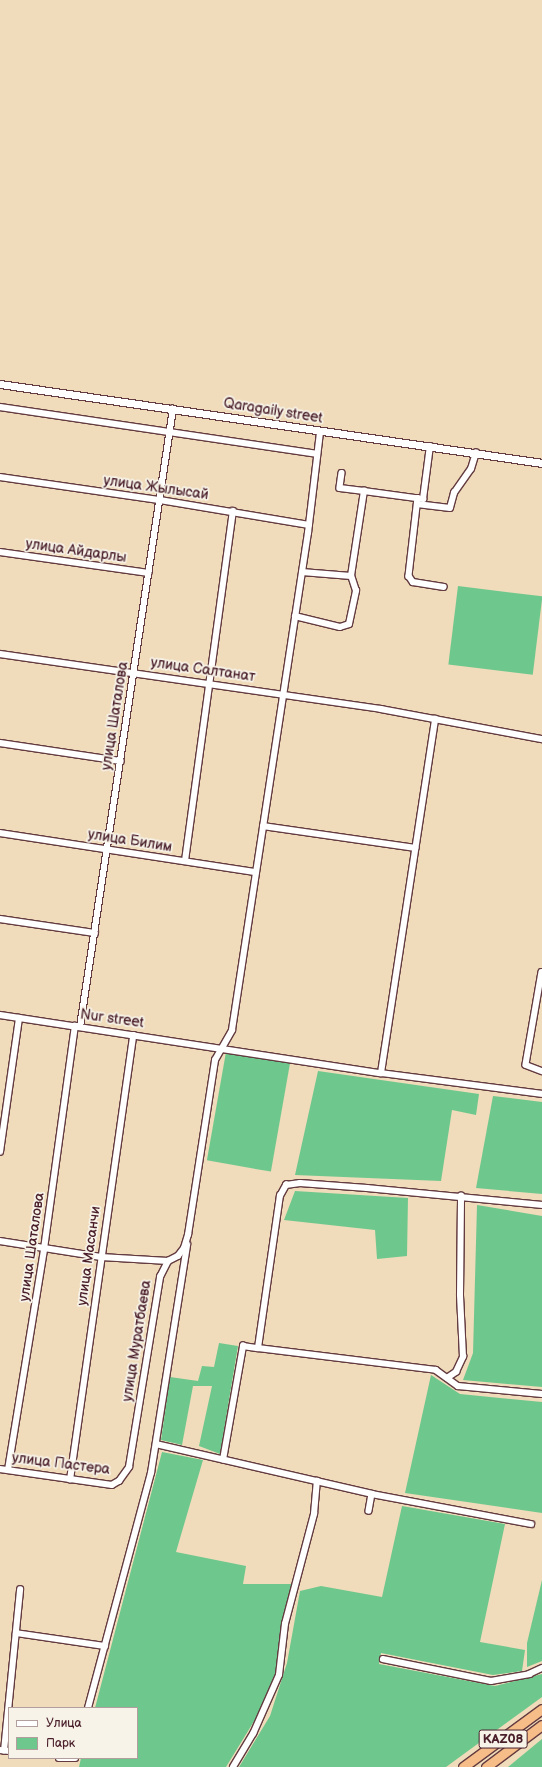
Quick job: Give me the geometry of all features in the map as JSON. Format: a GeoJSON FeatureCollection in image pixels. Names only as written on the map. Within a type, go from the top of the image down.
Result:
{"type":"FeatureCollection","features":[{"type":"Feature","properties":{"kind":"highway","name":"KAZ08"},"geometry":{"type":"LineString","coordinates":[[463,1767],[542,1709]]}},
{"type":"Feature","properties":{"kind":"highway","name":"KAZ08"},"geometry":{"type":"LineString","coordinates":[[486,1767],[542,1726]]}},
{"type":"Feature","properties":{"kind":"street","name":"Qaragaily street"},"geometry":{"type":"LineString","coordinates":[[0,384],[320,432],[430,446],[542,463]]}},
{"type":"Feature","properties":{"kind":"street"},"geometry":{"type":"LineString","coordinates":[[0,407],[317,454]]}},
{"type":"Feature","properties":{"kind":"street","name":"улица Шаталова"},"geometry":{"type":"LineString","coordinates":[[8,1470],[44,1249],[77,1026],[95,933],[108,850],[173,409]]}},
{"type":"Feature","properties":{"kind":"street","name":"улица Муратбаева"},"geometry":{"type":"LineString","coordinates":[[119,1481],[129,1467],[153,1308],[160,1276],[168,1261],[178,1256],[188,1235],[210,1082],[215,1060],[221,1046],[232,1030],[309,525],[320,432]]}},
{"type":"Feature","properties":{"kind":"street"},"geometry":{"type":"LineString","coordinates":[[418,501],[423,499],[430,446]]}},
{"type":"Feature","properties":{"kind":"street"},"geometry":{"type":"LineString","coordinates":[[342,473],[340,488],[364,491],[450,508],[454,493],[471,469],[476,453]]}},
{"type":"Feature","properties":{"kind":"street","name":"улица Жылысай"},"geometry":{"type":"LineString","coordinates":[[0,477],[160,500],[309,525]]}},
{"type":"Feature","properties":{"kind":"street"},"geometry":{"type":"LineString","coordinates":[[295,616],[340,627],[349,624],[356,591],[351,576],[364,491]]}},
{"type":"Feature","properties":{"kind":"street"},"geometry":{"type":"LineString","coordinates":[[418,501],[409,576],[413,582],[444,587]]}},
{"type":"Feature","properties":{"kind":"street"},"geometry":{"type":"LineString","coordinates":[[184,861],[233,512]]}},
{"type":"Feature","properties":{"kind":"street","name":"улица Айдарлы"},"geometry":{"type":"LineString","coordinates":[[0,552],[149,573]]}},
{"type":"Feature","properties":{"kind":"street"},"geometry":{"type":"LineString","coordinates":[[302,572],[351,576]]}},
{"type":"Feature","properties":{"kind":"street","name":"улица Салтанат"},"geometry":{"type":"LineString","coordinates":[[0,654],[284,694],[435,719],[542,739]]}},
{"type":"Feature","properties":{"kind":"street"},"geometry":{"type":"LineString","coordinates":[[381,1073],[435,719]]}},
{"type":"Feature","properties":{"kind":"street"},"geometry":{"type":"LineString","coordinates":[[0,744],[121,761]]}},
{"type":"Feature","properties":{"kind":"street"},"geometry":{"type":"LineString","coordinates":[[263,826],[416,848]]}},
{"type":"Feature","properties":{"kind":"street","name":"улица Билим"},"geometry":{"type":"LineString","coordinates":[[0,833],[256,872]]}},
{"type":"Feature","properties":{"kind":"street"},"geometry":{"type":"LineString","coordinates":[[0,919],[95,933]]}},
{"type":"Feature","properties":{"kind":"street"},"geometry":{"type":"LineString","coordinates":[[542,972],[526,1065],[542,1071]]}},
{"type":"Feature","properties":{"kind":"street","name":"Nur street"},"geometry":{"type":"LineString","coordinates":[[0,1015],[133,1035],[221,1046],[381,1073],[542,1094]]}},
{"type":"Feature","properties":{"kind":"street"},"geometry":{"type":"LineString","coordinates":[[0,1152],[19,1018]]}},
{"type":"Feature","properties":{"kind":"street","name":"улица Масанчи"},"geometry":{"type":"LineString","coordinates":[[70,1480],[133,1035]]}},
{"type":"Feature","properties":{"kind":"street"},"geometry":{"type":"LineString","coordinates":[[258,1348],[280,1196],[286,1185],[300,1183],[461,1196],[542,1205]]}},
{"type":"Feature","properties":{"kind":"street"},"geometry":{"type":"LineString","coordinates":[[447,1378],[456,1372],[464,1357],[460,1295],[461,1196]]}},
{"type":"Feature","properties":{"kind":"street"},"geometry":{"type":"LineString","coordinates":[[88,1707],[151,1473],[188,1235]]}},
{"type":"Feature","properties":{"kind":"street"},"geometry":{"type":"LineString","coordinates":[[0,1241],[101,1257],[168,1261]]}},
{"type":"Feature","properties":{"kind":"street"},"geometry":{"type":"LineString","coordinates":[[223,1460],[243,1346],[436,1370],[458,1386],[542,1394]]}},
{"type":"Feature","properties":{"kind":"street"},"geometry":{"type":"LineString","coordinates":[[156,1444],[372,1494],[531,1524]]}},
{"type":"Feature","properties":{"kind":"street","name":"улица Пастера"},"geometry":{"type":"LineString","coordinates":[[0,1469],[112,1485],[119,1481]]}},
{"type":"Feature","properties":{"kind":"street"},"geometry":{"type":"LineString","coordinates":[[233,1767],[253,1734],[279,1675],[285,1624],[314,1514],[317,1481]]}},
{"type":"Feature","properties":{"kind":"street"},"geometry":{"type":"LineString","coordinates":[[369,1511],[372,1494]]}},
{"type":"Feature","properties":{"kind":"street"},"geometry":{"type":"LineString","coordinates":[[8,1707],[20,1590]]}},
{"type":"Feature","properties":{"kind":"street"},"geometry":{"type":"LineString","coordinates":[[16,1633],[105,1646]]}},
{"type":"Feature","properties":{"kind":"street"},"geometry":{"type":"LineString","coordinates":[[383,1659],[491,1681],[529,1674],[542,1668]]}},
{"type":"Feature","properties":{"kind":"street"},"geometry":{"type":"LineString","coordinates":[[4,1751],[8,1712]]}},
{"type":"Feature","properties":{"kind":"green space"},"geometry":{"type":"Polygon","coordinates":[[[458,586],[542,596],[533,675],[448,664],[458,586]]]}},
{"type":"Feature","properties":{"kind":"green space"},"geometry":{"type":"Polygon","coordinates":[[[226,1052],[290,1063],[271,1172],[207,1160],[226,1052]]]}},
{"type":"Feature","properties":{"kind":"green space"},"geometry":{"type":"Polygon","coordinates":[[[318,1071],[479,1094],[476,1115],[452,1110],[441,1181],[295,1175],[318,1071]]]}},
{"type":"Feature","properties":{"kind":"green space"},"geometry":{"type":"Polygon","coordinates":[[[493,1096],[542,1102],[542,1194],[476,1188],[493,1096]]]}},
{"type":"Feature","properties":{"kind":"green space"},"geometry":{"type":"Polygon","coordinates":[[[295,1191],[408,1198],[407,1256],[377,1259],[375,1230],[284,1220],[295,1191]]]}},
{"type":"Feature","properties":{"kind":"green space"},"geometry":{"type":"Polygon","coordinates":[[[477,1205],[542,1216],[542,1387],[463,1380],[473,1353],[477,1205]]]}},
{"type":"Feature","properties":{"kind":"green space"},"geometry":{"type":"Polygon","coordinates":[[[219,1343],[238,1346],[220,1454],[199,1446],[212,1386],[193,1386],[182,1445],[161,1440],[170,1377],[198,1381],[202,1366],[214,1367],[219,1343]]]}},
{"type":"Feature","properties":{"kind":"green space"},"geometry":{"type":"Polygon","coordinates":[[[431,1375],[460,1394],[542,1402],[542,1513],[405,1493],[431,1375]]]}},
{"type":"Feature","properties":{"kind":"green space"},"geometry":{"type":"Polygon","coordinates":[[[162,1452],[203,1460],[176,1552],[246,1566],[243,1584],[292,1584],[272,1692],[226,1767],[79,1767],[81,1759],[138,1759],[138,1707],[95,1707],[162,1452]]]}},
{"type":"Feature","properties":{"kind":"green space"},"geometry":{"type":"Polygon","coordinates":[[[402,1506],[505,1524],[480,1642],[525,1650],[522,1671],[493,1675],[381,1653],[379,1664],[495,1686],[542,1674],[542,1697],[446,1767],[239,1767],[270,1716],[287,1663],[300,1591],[321,1586],[382,1597],[402,1506]]]}},
{"type":"Feature","properties":{"kind":"green space"},"geometry":{"type":"Polygon","coordinates":[[[542,1580],[542,1661],[527,1667],[527,1643],[542,1580]]]}},
{"type":"Feature","properties":{"kind":"green space"},"geometry":{"type":"Polygon","coordinates":[[[542,1739],[542,1767],[508,1767],[542,1739]]]}}]}
